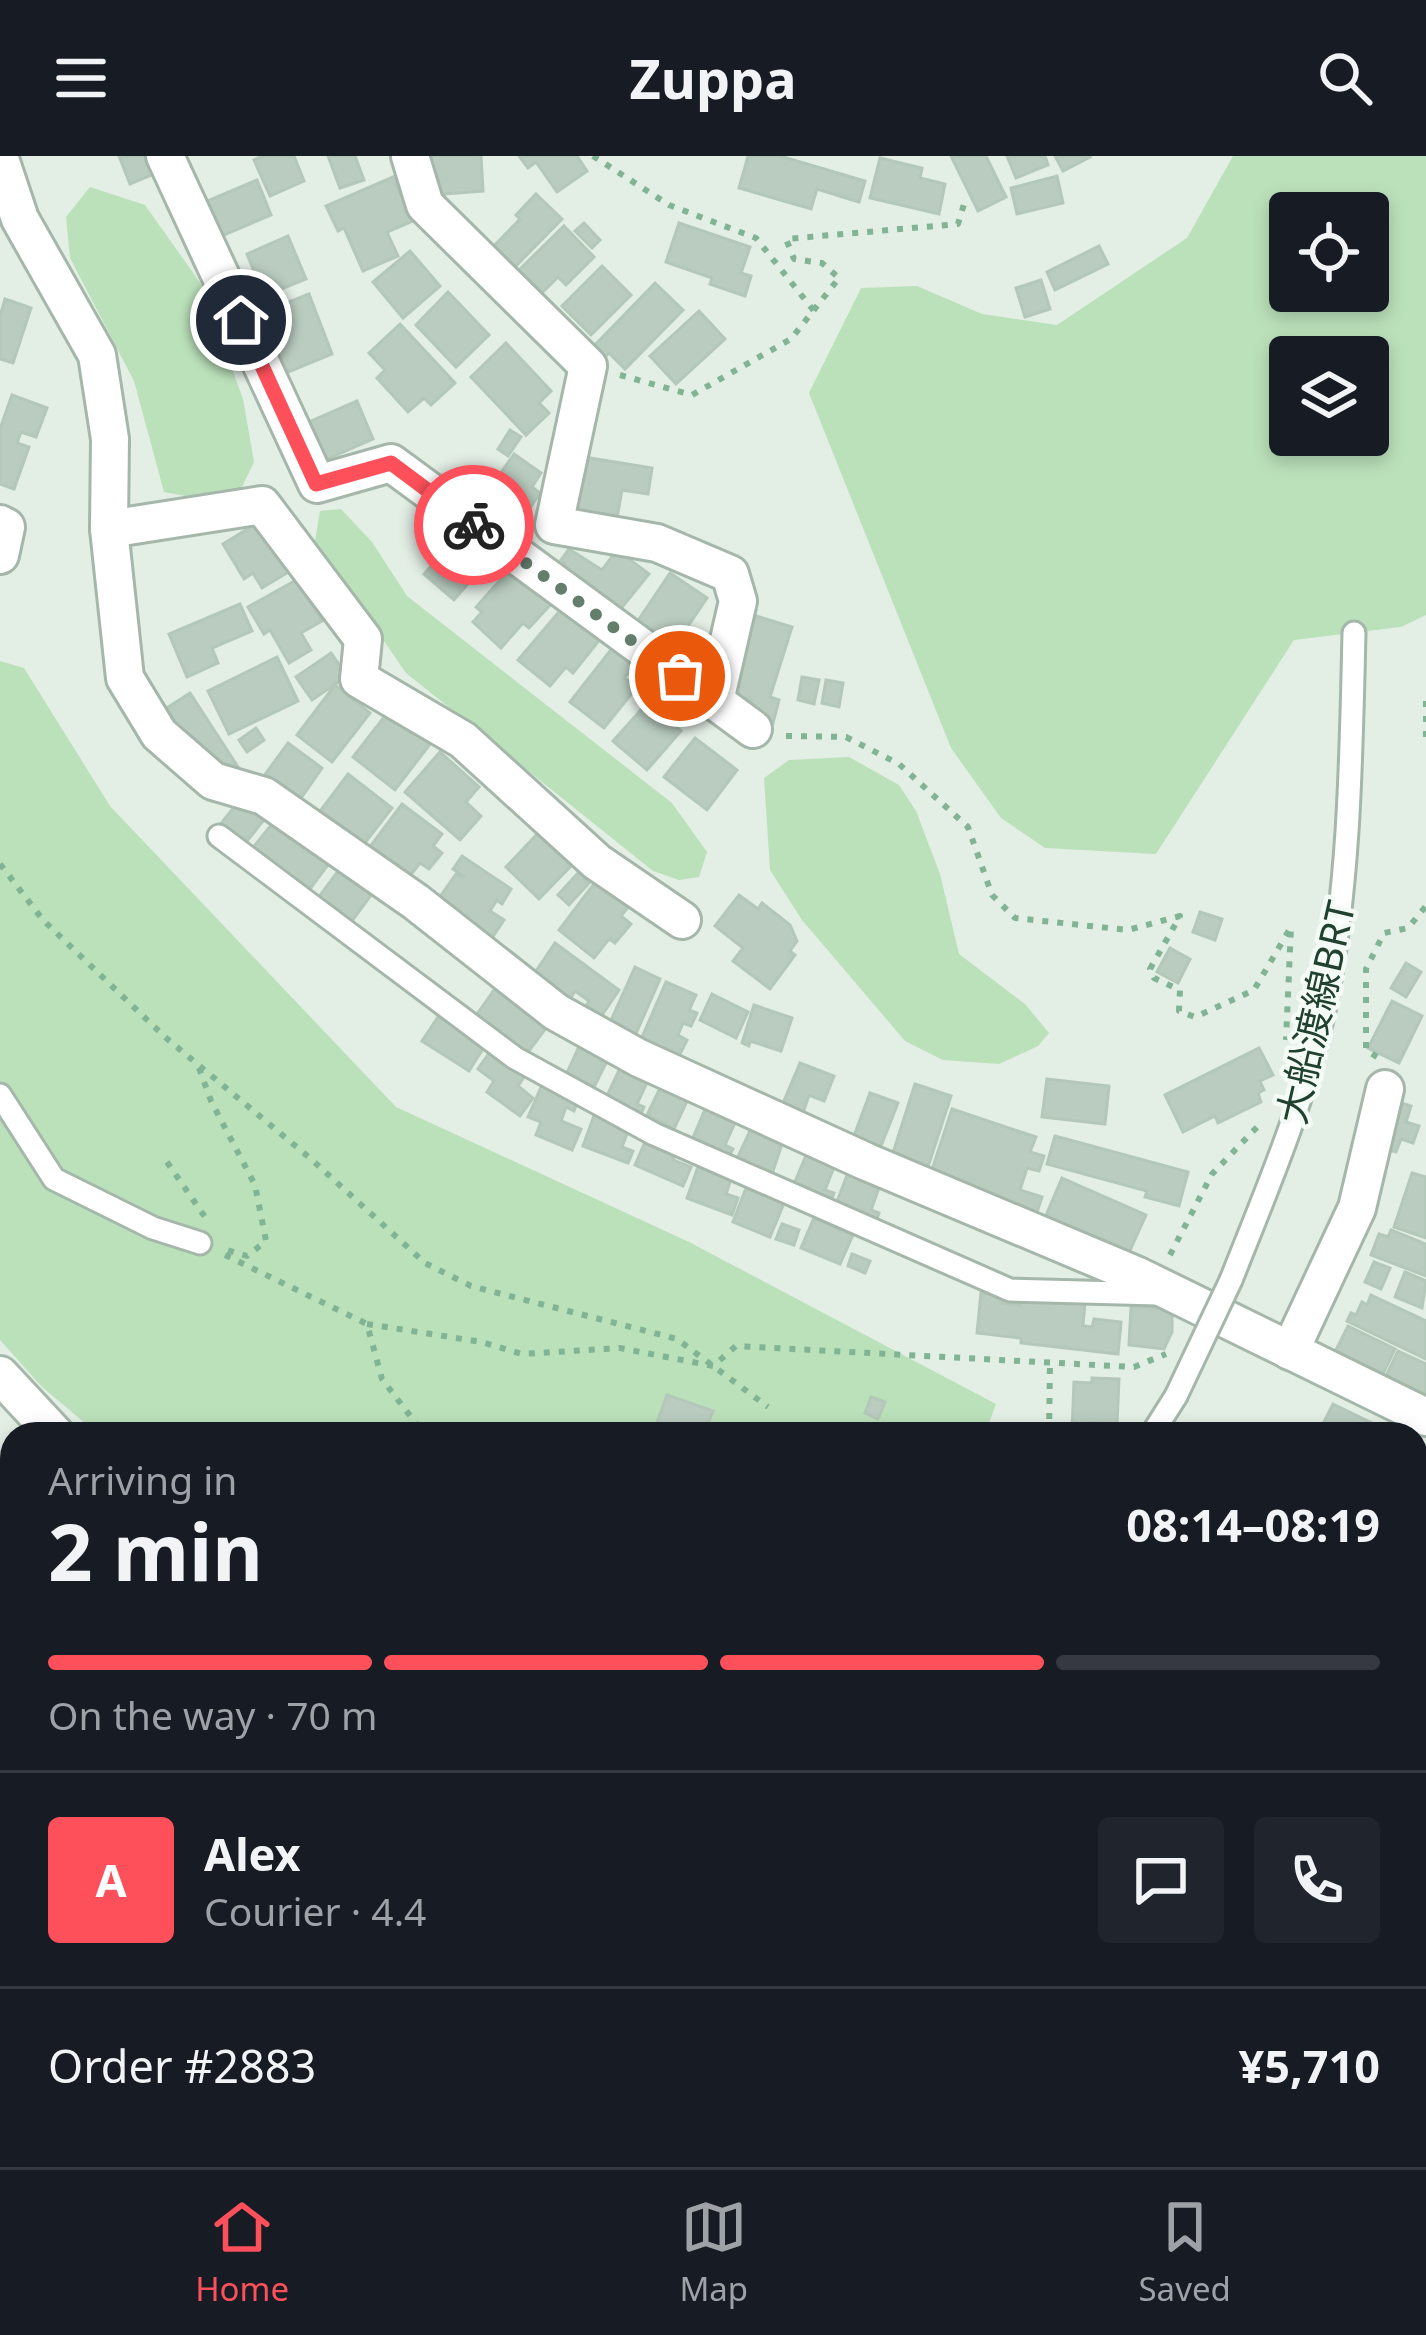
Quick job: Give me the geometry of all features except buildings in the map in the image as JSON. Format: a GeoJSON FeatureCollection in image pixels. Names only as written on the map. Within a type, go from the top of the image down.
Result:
{"type":"FeatureCollection","features":[{"type":"Feature","properties":{"kind":"street"},"geometry":{"type":"LineString","coordinates":[[165,156],[316,484],[391,463],[753,729]]}},
{"type":"Feature","properties":{"kind":"street"},"geometry":{"type":"LineString","coordinates":[[410,156],[425,205],[588,366],[541,575]]}},
{"type":"Feature","properties":{"kind":"street"},"geometry":{"type":"LineString","coordinates":[[0,159],[20,218],[97,355],[110,439],[110,529],[125,678],[159,734],[213,781],[264,796],[416,902],[556,1012],[639,1058],[1166,1290],[1426,1417]]}},
{"type":"Feature","properties":{"kind":"street"},"geometry":{"type":"LineString","coordinates":[[110,529],[262,505],[363,639],[359,679],[463,740],[597,862],[682,920]]}},
{"type":"Feature","properties":{"kind":"street"},"geometry":{"type":"LineString","coordinates":[[0,524],[6,527],[0,555]]}},
{"type":"Feature","properties":{"kind":"street"},"geometry":{"type":"LineString","coordinates":[[554,525],[656,543],[730,574],[738,601],[715,701]]}},
{"type":"Feature","properties":{"kind":"street"},"geometry":{"type":"LineString","coordinates":[[1290,1351],[1357,1208],[1385,1089]]}},
{"type":"Feature","properties":{"kind":"street"},"geometry":{"type":"LineString","coordinates":[[0,1375],[44,1422]]}},
{"type":"Feature","properties":{"kind":"lane","name":"大船渡線BRT"},"geometry":{"type":"LineString","coordinates":[[1159,1422],[1231,1280],[1287,1141],[1326,1004],[1348,860],[1354,633]]}},
{"type":"Feature","properties":{"kind":"lane"},"geometry":{"type":"LineString","coordinates":[[219,836],[514,1058],[654,1135],[1010,1291],[1166,1290]]}},
{"type":"Feature","properties":{"kind":"lane"},"geometry":{"type":"LineString","coordinates":[[0,1095],[54,1179],[154,1228],[200,1243]]}},
{"type":"Feature","properties":{"kind":"path"},"geometry":{"type":"LineString","coordinates":[[593,156],[669,206],[756,238],[814,311]]}},
{"type":"Feature","properties":{"kind":"path"},"geometry":{"type":"LineString","coordinates":[[588,366],[692,395],[791,339],[839,278],[822,262],[794,259],[786,239],[958,224],[964,204]]}},
{"type":"Feature","properties":{"kind":"path"},"geometry":{"type":"LineString","coordinates":[[1426,701],[1426,739]]}},
{"type":"Feature","properties":{"kind":"path"},"geometry":{"type":"LineString","coordinates":[[753,729],[785,736],[846,736],[899,764],[968,827],[992,895],[1015,918],[1128,931],[1180,916],[1150,969],[1154,978],[1180,990],[1179,1011],[1195,1017],[1254,990],[1291,927],[1285,1057]]}},
{"type":"Feature","properties":{"kind":"path"},"geometry":{"type":"LineString","coordinates":[[0,864],[43,920],[197,1064],[311,1159],[425,1264],[471,1286],[677,1339],[768,1407]]}},
{"type":"Feature","properties":{"kind":"path"},"geometry":{"type":"LineString","coordinates":[[1385,1089],[1379,1058],[1366,1050],[1366,969],[1384,933],[1408,928],[1426,906]]}},
{"type":"Feature","properties":{"kind":"path"},"geometry":{"type":"LineString","coordinates":[[197,1064],[255,1185],[266,1241],[247,1256],[200,1243]]}},
{"type":"Feature","properties":{"kind":"path"},"geometry":{"type":"LineString","coordinates":[[712,1366],[736,1346],[1134,1367],[1164,1355],[1180,1335],[1166,1290],[1212,1174],[1271,1112]]}},
{"type":"Feature","properties":{"kind":"path"},"geometry":{"type":"LineString","coordinates":[[200,1243],[368,1324],[482,1342],[522,1354],[620,1348],[712,1366]]}},
{"type":"Feature","properties":{"kind":"path"},"geometry":{"type":"LineString","coordinates":[[368,1324],[382,1379],[415,1422]]}},
{"type":"Feature","properties":{"kind":"path"},"geometry":{"type":"LineString","coordinates":[[1049,1422],[1050,1363]]}},
{"type":"Feature","properties":{"kind":"green space"},"geometry":{"type":"Polygon","coordinates":[[[1233,156],[1426,156],[1426,615],[1401,627],[1294,640],[1156,854],[1045,848],[1001,818],[951,748],[809,393],[861,288],[917,286],[982,314],[1057,325],[1187,238],[1233,156]]]}},
{"type":"Feature","properties":{"kind":"green space"},"geometry":{"type":"Polygon","coordinates":[[[90,187],[145,205],[201,284],[243,399],[254,462],[241,489],[201,499],[164,492],[134,381],[70,258],[66,217],[90,187]]]}},
{"type":"Feature","properties":{"kind":"green space"},"geometry":{"type":"Polygon","coordinates":[[[341,509],[372,542],[407,596],[672,803],[707,852],[699,877],[679,880],[653,871],[406,673],[315,541],[320,511],[341,509]]]}},
{"type":"Feature","properties":{"kind":"green space"},"geometry":{"type":"Polygon","coordinates":[[[0,661],[24,668],[110,806],[396,1107],[689,1242],[996,1404],[989,1422],[84,1422],[42,1387],[0,1340],[0,661]]]}},
{"type":"Feature","properties":{"kind":"green space"},"geometry":{"type":"Polygon","coordinates":[[[849,757],[899,785],[916,811],[940,874],[959,954],[1025,1004],[1049,1033],[1038,1046],[999,1064],[943,1060],[905,1041],[802,920],[770,870],[764,778],[789,760],[849,757]]]}},
{"type":"Feature","properties":{"kind":"way so far"},"geometry":{"type":"LineString","coordinates":[[474,525],[680,676]]}},
{"type":"Feature","properties":{"kind":"route"},"geometry":{"type":"LineString","coordinates":[[241,320],[316,484],[391,463],[474,525]]}}]}
